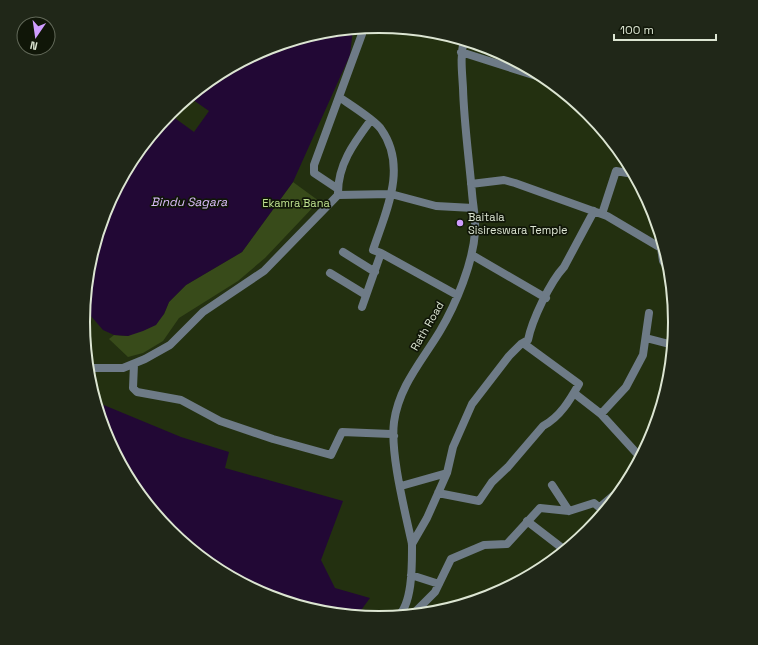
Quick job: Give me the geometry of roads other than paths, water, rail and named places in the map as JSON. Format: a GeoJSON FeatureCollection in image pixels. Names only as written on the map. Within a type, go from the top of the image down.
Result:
{"type":"FeatureCollection","features":[{"type":"Feature","properties":{"kind":"street"},"geometry":{"type":"LineString","coordinates":[[362,34],[313,170],[318,177],[338,192],[391,194],[436,206],[473,208]]}},
{"type":"Feature","properties":{"kind":"street","name":"Rath Road"},"geometry":{"type":"LineString","coordinates":[[405,611],[411,575],[412,544],[401,486],[394,436],[397,409],[405,384],[441,330],[457,294],[472,255],[475,231],[469,151],[465,135],[461,52],[463,45]]}},
{"type":"Feature","properties":{"kind":"street"},"geometry":{"type":"LineString","coordinates":[[461,52],[524,72]]}},
{"type":"Feature","properties":{"kind":"street"},"geometry":{"type":"LineString","coordinates":[[339,97],[381,128],[393,154],[395,170],[391,194],[373,250],[457,294]]}},
{"type":"Feature","properties":{"kind":"street"},"geometry":{"type":"LineString","coordinates":[[94,370],[123,368],[134,364],[170,345],[203,312],[264,271],[338,192],[341,170],[346,158],[371,120]]}},
{"type":"Feature","properties":{"kind":"street"},"geometry":{"type":"LineString","coordinates":[[412,544],[427,518],[447,472],[453,447],[472,404],[509,356],[528,340],[533,323],[557,274],[564,267],[598,213],[616,171],[627,173]]}},
{"type":"Feature","properties":{"kind":"street"},"geometry":{"type":"LineString","coordinates":[[471,184],[504,180],[539,191],[598,213],[658,245]]}},
{"type":"Feature","properties":{"kind":"street"},"geometry":{"type":"LineString","coordinates":[[343,252],[375,272]]}},
{"type":"Feature","properties":{"kind":"street"},"geometry":{"type":"LineString","coordinates":[[362,307],[381,253]]}},
{"type":"Feature","properties":{"kind":"street"},"geometry":{"type":"LineString","coordinates":[[472,255],[546,298]]}},
{"type":"Feature","properties":{"kind":"street"},"geometry":{"type":"LineString","coordinates":[[330,273],[366,295]]}},
{"type":"Feature","properties":{"kind":"street"},"geometry":{"type":"LineString","coordinates":[[601,414],[626,386],[644,355],[649,313]]}},
{"type":"Feature","properties":{"kind":"street"},"geometry":{"type":"LineString","coordinates":[[646,338],[668,343]]}},
{"type":"Feature","properties":{"kind":"street"},"geometry":{"type":"LineString","coordinates":[[438,493],[479,501],[492,482],[508,467],[543,426],[549,423],[567,405],[574,393],[579,384],[523,343]]}},
{"type":"Feature","properties":{"kind":"street"},"geometry":{"type":"LineString","coordinates":[[134,364],[133,388],[137,392],[180,400],[220,421],[331,455],[342,432],[391,434],[394,436]]}},
{"type":"Feature","properties":{"kind":"street"},"geometry":{"type":"LineString","coordinates":[[574,393],[601,414],[637,454]]}},
{"type":"Feature","properties":{"kind":"street"},"geometry":{"type":"LineString","coordinates":[[401,486],[447,472]]}},
{"type":"Feature","properties":{"kind":"street"},"geometry":{"type":"LineString","coordinates":[[552,485],[569,511]]}},
{"type":"Feature","properties":{"kind":"street"},"geometry":{"type":"LineString","coordinates":[[417,610],[435,592],[450,559],[484,545],[507,544],[540,508],[569,511],[594,503],[601,509]]}},
{"type":"Feature","properties":{"kind":"street"},"geometry":{"type":"LineString","coordinates":[[527,521],[561,547]]}},
{"type":"Feature","properties":{"kind":"street"},"geometry":{"type":"LineString","coordinates":[[411,575],[439,584]]}},
{"type":"Feature","properties":{"kind":"water","name":"Bindu Sagara"},"geometry":{"type":"Polygon","coordinates":[[[352,34],[350,55],[293,182],[242,252],[186,285],[169,302],[164,314],[156,325],[128,336],[114,335],[103,330],[90,315],[90,304],[99,248],[119,194],[149,146],[174,118],[194,132],[209,111],[194,100],[234,72],[286,48],[341,35],[352,34]]]}},
{"type":"Feature","properties":{"kind":"water"},"geometry":{"type":"Polygon","coordinates":[[[101,404],[181,437],[229,452],[225,468],[343,501],[321,560],[335,588],[370,598],[360,611],[341,610],[304,602],[268,590],[218,563],[188,540],[149,499],[119,451],[101,404]]]}},
{"type":"Feature","properties":{"kind":"place","name":"Baitala Sisireswara Temple"},"geometry":{"type":"Point","coordinates":[460,223]}},
{"type":"Feature","properties":{"kind":"park label","name":"Ekamra Bana"},"geometry":{"type":"Point","coordinates":[296,203]}}]}
